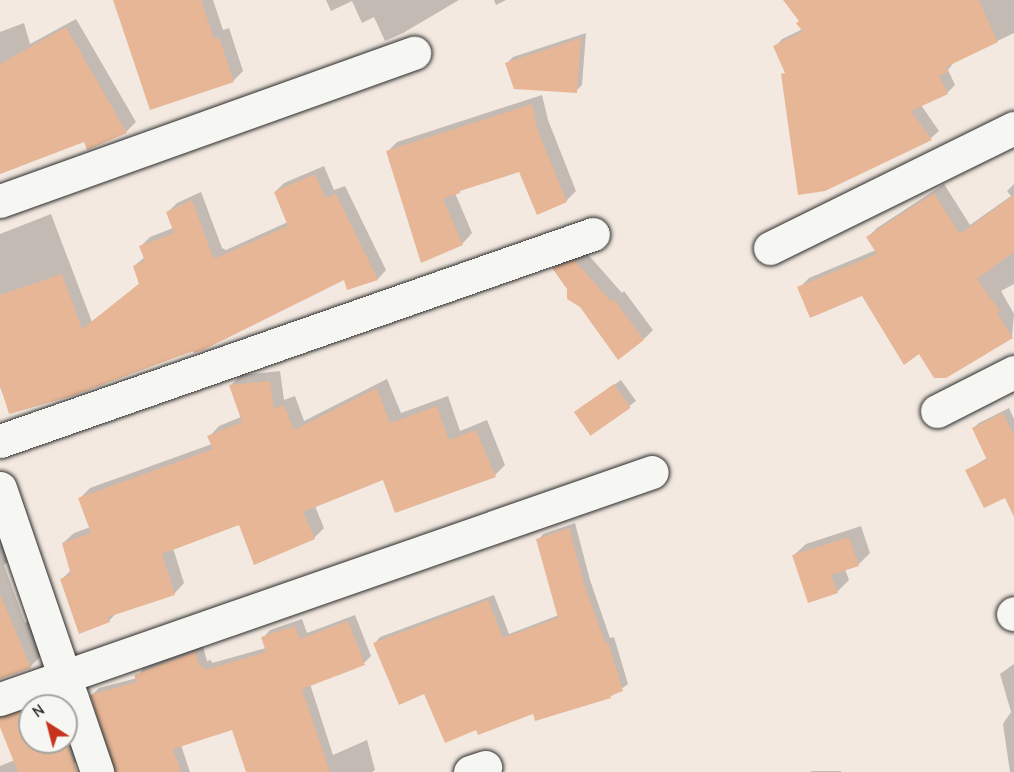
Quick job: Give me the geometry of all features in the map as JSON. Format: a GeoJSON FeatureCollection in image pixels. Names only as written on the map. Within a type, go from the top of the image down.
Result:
{"type":"FeatureCollection","features":[{"type":"Feature","properties":{"kind":"street"},"geometry":{"type":"LineString","coordinates":[[0,201],[414,53]]}},
{"type":"Feature","properties":{"kind":"street"},"geometry":{"type":"LineString","coordinates":[[770,248],[1014,128]]}},
{"type":"Feature","properties":{"kind":"street"},"geometry":{"type":"LineString","coordinates":[[0,441],[593,234]]}},
{"type":"Feature","properties":{"kind":"street"},"geometry":{"type":"LineString","coordinates":[[937,411],[1014,372]]}},
{"type":"Feature","properties":{"kind":"street"},"geometry":{"type":"LineString","coordinates":[[0,699],[652,472]]}},
{"type":"Feature","properties":{"kind":"street"},"geometry":{"type":"LineString","coordinates":[[0,488],[97,772]]}},
{"type":"Feature","properties":{"kind":"building"},"geometry":{"type":"Polygon","coordinates":[[[113,0],[201,0],[214,39],[219,37],[234,82],[150,110],[113,0]]]}},
{"type":"Feature","properties":{"kind":"building"},"geometry":{"type":"Polygon","coordinates":[[[783,0],[979,0],[998,42],[946,67],[948,72],[939,76],[948,94],[911,111],[932,140],[825,191],[798,195],[781,74],[785,73],[773,46],[803,32],[796,23],[799,21],[783,0]]]}},
{"type":"Feature","properties":{"kind":"building"},"geometry":{"type":"Polygon","coordinates":[[[66,27],[127,133],[87,150],[84,142],[0,174],[0,64],[66,27]]]}},
{"type":"Feature","properties":{"kind":"building"},"geometry":{"type":"Polygon","coordinates":[[[581,38],[577,93],[514,89],[505,63],[581,38]]]}},
{"type":"Feature","properties":{"kind":"building"},"geometry":{"type":"Polygon","coordinates":[[[532,104],[538,131],[567,202],[537,215],[519,172],[460,191],[460,193],[443,199],[463,245],[421,263],[386,151],[532,104]]]}},
{"type":"Feature","properties":{"kind":"building"},"geometry":{"type":"Polygon","coordinates":[[[315,174],[325,198],[336,194],[378,280],[347,290],[344,280],[203,350],[194,353],[193,351],[72,396],[9,414],[0,385],[0,295],[62,274],[82,329],[139,284],[133,266],[145,261],[139,246],[174,233],[166,212],[192,200],[213,257],[216,258],[288,226],[274,192],[315,174]]]}},
{"type":"Feature","properties":{"kind":"building"},"geometry":{"type":"Polygon","coordinates":[[[934,193],[960,234],[1014,195],[1014,252],[977,279],[1000,311],[997,313],[1013,338],[946,378],[934,378],[919,354],[904,365],[862,296],[810,318],[797,287],[877,254],[866,237],[934,193]]]}},
{"type":"Feature","properties":{"kind":"building"},"geometry":{"type":"Polygon","coordinates":[[[574,260],[611,301],[614,299],[644,340],[618,360],[580,307],[567,299],[567,289],[552,268],[574,260]]]}},
{"type":"Feature","properties":{"kind":"building"},"geometry":{"type":"Polygon","coordinates":[[[270,381],[274,409],[284,405],[294,430],[377,388],[390,423],[437,406],[449,440],[476,430],[496,477],[395,513],[383,480],[303,512],[315,539],[254,565],[239,525],[162,554],[175,595],[108,617],[110,622],[79,634],[60,579],[71,575],[62,543],[91,533],[78,498],[213,449],[207,436],[242,422],[229,385],[270,381]]]}},
{"type":"Feature","properties":{"kind":"building"},"geometry":{"type":"Polygon","coordinates":[[[614,384],[631,408],[590,436],[574,412],[614,384]]]}},
{"type":"Feature","properties":{"kind":"building"},"geometry":{"type":"Polygon","coordinates":[[[1003,413],[1014,436],[1014,517],[1005,498],[984,508],[965,470],[987,460],[972,428],[1003,413]]]}},
{"type":"Feature","properties":{"kind":"building"},"geometry":{"type":"Polygon","coordinates":[[[569,528],[585,587],[605,643],[608,642],[623,691],[610,696],[611,698],[535,721],[533,714],[478,735],[476,730],[445,743],[424,694],[399,705],[373,643],[488,600],[503,638],[558,618],[536,539],[569,528]]]}},
{"type":"Feature","properties":{"kind":"building"},"geometry":{"type":"Polygon","coordinates":[[[849,537],[859,566],[831,575],[838,593],[808,603],[792,555],[849,537]]]}},
{"type":"Feature","properties":{"kind":"building"},"geometry":{"type":"Polygon","coordinates":[[[0,594],[31,668],[0,679],[0,594]]]}},
{"type":"Feature","properties":{"kind":"building"},"geometry":{"type":"Polygon","coordinates":[[[348,621],[365,665],[302,689],[330,772],[246,772],[232,730],[173,749],[181,772],[115,772],[90,695],[137,682],[134,675],[195,652],[200,667],[204,666],[205,670],[266,652],[261,637],[295,626],[300,639],[348,621]]]}},
{"type":"Feature","properties":{"kind":"building"},"geometry":{"type":"Polygon","coordinates":[[[18,712],[18,754],[71,754],[77,772],[18,772],[0,727],[0,717],[18,712]]]}}]}
